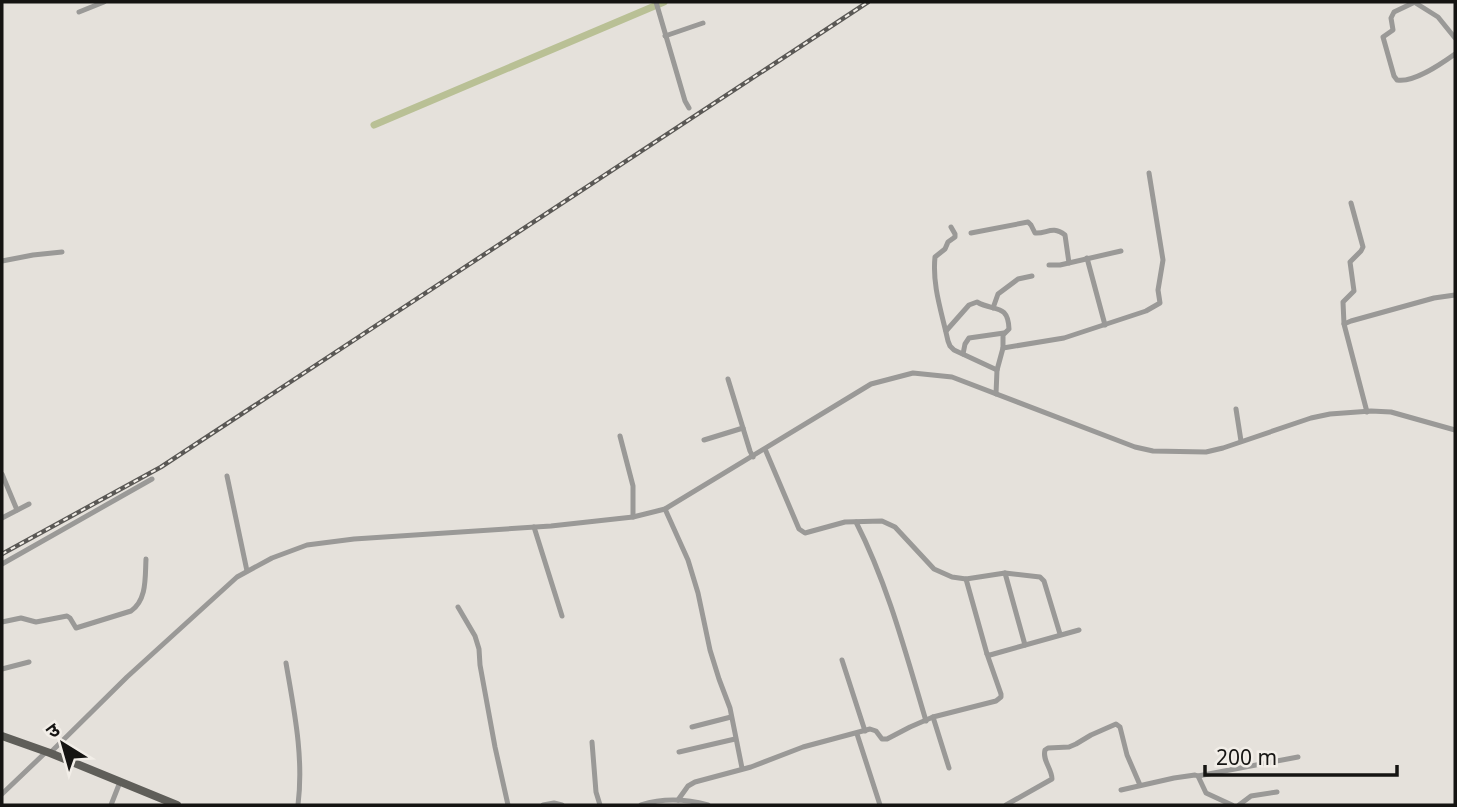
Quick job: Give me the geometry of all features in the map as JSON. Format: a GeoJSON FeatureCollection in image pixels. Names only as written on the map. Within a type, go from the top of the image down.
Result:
{"type":"FeatureCollection","features":[{"type":"Feature","properties":{"kind":"main road"},"geometry":{"type":"LineString","coordinates":[[2,736],[177,805]]}},
{"type":"Feature","properties":{"kind":"street"},"geometry":{"type":"LineString","coordinates":[[79,12],[104,2]]}},
{"type":"Feature","properties":{"kind":"street"},"geometry":{"type":"LineString","coordinates":[[1455,38],[1438,17],[1415,2],[1394,12],[1391,18],[1392,30],[1384,37],[1394,76],[1399,81],[1432,69],[1455,54]]}},
{"type":"Feature","properties":{"kind":"street"},"geometry":{"type":"LineString","coordinates":[[656,5],[689,108]]}},
{"type":"Feature","properties":{"kind":"street"},"geometry":{"type":"LineString","coordinates":[[665,36],[704,23]]}},
{"type":"Feature","properties":{"kind":"street"},"geometry":{"type":"LineString","coordinates":[[1003,348],[1055,340],[1146,311],[1160,303],[1158,290],[1163,260],[1149,173]]}},
{"type":"Feature","properties":{"kind":"street"},"geometry":{"type":"LineString","coordinates":[[1351,203],[1363,247],[1350,261],[1354,291],[1343,302],[1345,324],[1367,408]]}},
{"type":"Feature","properties":{"kind":"street"},"geometry":{"type":"LineString","coordinates":[[971,233],[1028,222],[1035,233],[1052,229],[1065,234],[1069,262]]}},
{"type":"Feature","properties":{"kind":"street"},"geometry":{"type":"LineString","coordinates":[[951,227],[955,237],[935,257],[934,283],[950,346],[997,370]]}},
{"type":"Feature","properties":{"kind":"street"},"geometry":{"type":"LineString","coordinates":[[1049,265],[1121,251]]}},
{"type":"Feature","properties":{"kind":"street"},"geometry":{"type":"LineString","coordinates":[[2,261],[62,252]]}},
{"type":"Feature","properties":{"kind":"street"},"geometry":{"type":"LineString","coordinates":[[1087,258],[1105,325]]}},
{"type":"Feature","properties":{"kind":"street"},"geometry":{"type":"LineString","coordinates":[[993,308],[998,294],[1018,279],[1032,276]]}},
{"type":"Feature","properties":{"kind":"street"},"geometry":{"type":"LineString","coordinates":[[1345,324],[1419,302],[1455,295]]}},
{"type":"Feature","properties":{"kind":"street"},"geometry":{"type":"LineString","coordinates":[[946,331],[972,303],[977,302],[1002,310],[1007,316],[1009,329],[1004,333],[969,338],[963,354]]}},
{"type":"Feature","properties":{"kind":"street"},"geometry":{"type":"LineString","coordinates":[[996,394],[997,370],[1004,333]]}},
{"type":"Feature","properties":{"kind":"street"},"geometry":{"type":"LineString","coordinates":[[2,793],[246,567],[307,545],[355,539],[534,527],[665,509],[871,384],[888,378],[913,373],[951,377],[1135,447],[1153,451],[1206,452],[1311,418],[1367,408],[1455,430]]}},
{"type":"Feature","properties":{"kind":"street"},"geometry":{"type":"LineString","coordinates":[[728,379],[752,454]]}},
{"type":"Feature","properties":{"kind":"street"},"geometry":{"type":"LineString","coordinates":[[1236,409],[1241,442]]}},
{"type":"Feature","properties":{"kind":"street"},"geometry":{"type":"LineString","coordinates":[[704,440],[743,428]]}},
{"type":"Feature","properties":{"kind":"street"},"geometry":{"type":"LineString","coordinates":[[620,436],[633,486],[633,514]]}},
{"type":"Feature","properties":{"kind":"street"},"geometry":{"type":"LineString","coordinates":[[765,449],[802,532],[845,522],[882,521],[895,527],[934,569],[952,578],[966,579],[1005,573],[1042,578],[1060,634]]}},
{"type":"Feature","properties":{"kind":"street"},"geometry":{"type":"LineString","coordinates":[[2,474],[17,510]]}},
{"type":"Feature","properties":{"kind":"street"},"geometry":{"type":"LineString","coordinates":[[227,476],[246,567]]}},
{"type":"Feature","properties":{"kind":"street"},"geometry":{"type":"LineString","coordinates":[[2,564],[152,479]]}},
{"type":"Feature","properties":{"kind":"street"},"geometry":{"type":"LineString","coordinates":[[2,518],[29,504]]}},
{"type":"Feature","properties":{"kind":"street"},"geometry":{"type":"LineString","coordinates":[[665,509],[688,560],[698,593],[710,650],[732,717],[742,768]]}},
{"type":"Feature","properties":{"kind":"street"},"geometry":{"type":"LineString","coordinates":[[856,522],[866,540],[891,605],[926,721]]}},
{"type":"Feature","properties":{"kind":"street"},"geometry":{"type":"LineString","coordinates":[[534,527],[562,616]]}},
{"type":"Feature","properties":{"kind":"street"},"geometry":{"type":"LineString","coordinates":[[2,622],[21,618],[36,622],[67,616],[76,628],[131,611],[143,598],[146,559]]}},
{"type":"Feature","properties":{"kind":"street"},"geometry":{"type":"LineString","coordinates":[[1005,573],[1025,645]]}},
{"type":"Feature","properties":{"kind":"street"},"geometry":{"type":"LineString","coordinates":[[678,800],[688,786],[695,782],[803,747],[873,729],[884,740],[933,718],[999,699],[1001,694],[966,579]]}},
{"type":"Feature","properties":{"kind":"street"},"geometry":{"type":"LineString","coordinates":[[458,607],[475,636],[508,805]]}},
{"type":"Feature","properties":{"kind":"street"},"geometry":{"type":"LineString","coordinates":[[987,654],[1079,630]]}},
{"type":"Feature","properties":{"kind":"street"},"geometry":{"type":"LineString","coordinates":[[842,660],[865,731]]}},
{"type":"Feature","properties":{"kind":"street"},"geometry":{"type":"LineString","coordinates":[[2,668],[29,662]]}},
{"type":"Feature","properties":{"kind":"street"},"geometry":{"type":"LineString","coordinates":[[286,663],[300,759],[298,805]]}},
{"type":"Feature","properties":{"kind":"street"},"geometry":{"type":"LineString","coordinates":[[692,727],[732,717]]}},
{"type":"Feature","properties":{"kind":"street"},"geometry":{"type":"LineString","coordinates":[[933,718],[949,768]]}},
{"type":"Feature","properties":{"kind":"street"},"geometry":{"type":"LineString","coordinates":[[1006,805],[1052,779],[1044,755],[1045,750],[1069,747],[1116,724],[1120,727],[1127,755],[1140,785]]}},
{"type":"Feature","properties":{"kind":"street"},"geometry":{"type":"LineString","coordinates":[[857,734],[880,805]]}},
{"type":"Feature","properties":{"kind":"street"},"geometry":{"type":"LineString","coordinates":[[680,751],[736,739]]}},
{"type":"Feature","properties":{"kind":"street"},"geometry":{"type":"LineString","coordinates":[[592,742],[596,792],[600,805]]}},
{"type":"Feature","properties":{"kind":"street"},"geometry":{"type":"LineString","coordinates":[[1121,790],[1298,757]]}},
{"type":"Feature","properties":{"kind":"street"},"geometry":{"type":"LineString","coordinates":[[1198,776],[1206,793],[1232,805]]}},
{"type":"Feature","properties":{"kind":"street"},"geometry":{"type":"LineString","coordinates":[[111,805],[120,782]]}},
{"type":"Feature","properties":{"kind":"street"},"geometry":{"type":"LineString","coordinates":[[1239,805],[1251,796],[1277,792]]}},
{"type":"Feature","properties":{"kind":"street"},"geometry":{"type":"LineString","coordinates":[[641,805],[678,800],[708,805]]}},
{"type":"Feature","properties":{"kind":"street"},"geometry":{"type":"LineString","coordinates":[[543,805],[562,805]]}},
{"type":"Feature","properties":{"kind":"waterway"},"geometry":{"type":"LineString","coordinates":[[374,125],[664,2]]}},
{"type":"Feature","properties":{"kind":"railway"},"geometry":{"type":"LineString","coordinates":[[2,554],[161,467],[868,2]]}}]}
